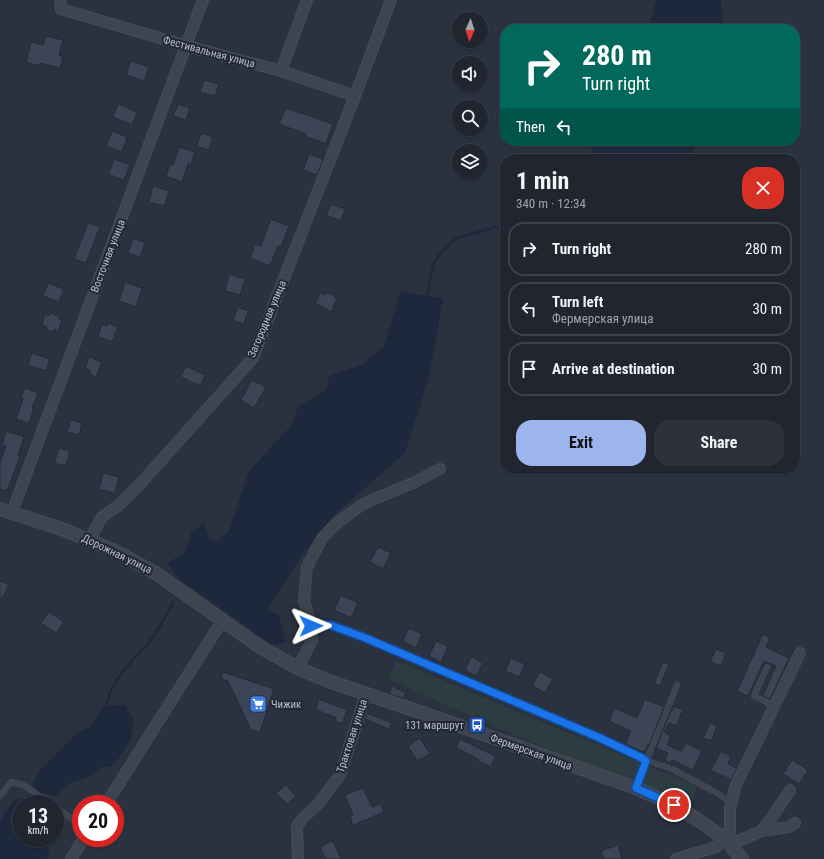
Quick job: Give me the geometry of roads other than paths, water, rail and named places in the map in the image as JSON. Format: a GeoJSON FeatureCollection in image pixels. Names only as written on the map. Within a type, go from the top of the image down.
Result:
{"type":"FeatureCollection","features":[{"type":"Feature","properties":{"kind":"street","name":"Восточная улица"},"geometry":{"type":"LineString","coordinates":[[6,511],[187,46],[203,0]]}},
{"type":"Feature","properties":{"kind":"street"},"geometry":{"type":"LineString","coordinates":[[281,71],[307,0]]}},
{"type":"Feature","properties":{"kind":"street","name":"Загородная улица"},"geometry":{"type":"LineString","coordinates":[[88,540],[102,517],[119,505],[140,484],[253,358],[391,0]]}},
{"type":"Feature","properties":{"kind":"street","name":"Фестивальная улица"},"geometry":{"type":"LineString","coordinates":[[61,5],[187,46],[281,71],[355,96]]}},
{"type":"Feature","properties":{"kind":"street"},"geometry":{"type":"LineString","coordinates":[[298,668],[312,640],[311,626],[304,600],[307,567],[322,538],[336,524],[360,506],[413,483],[440,469]]}},
{"type":"Feature","properties":{"kind":"street","name":"Дорожная улица"},"geometry":{"type":"LineString","coordinates":[[6,511],[62,529],[115,551],[157,574],[222,621]]}},
{"type":"Feature","properties":{"kind":"street"},"geometry":{"type":"LineString","coordinates":[[112,795],[222,621]]}},
{"type":"Feature","properties":{"kind":"street","name":"Фермерская улица"},"geometry":{"type":"LineString","coordinates":[[222,621],[260,647],[298,668],[331,682],[636,788],[674,805],[698,820],[727,842],[742,859]]}},
{"type":"Feature","properties":{"kind":"street"},"geometry":{"type":"LineString","coordinates":[[727,842],[730,833],[730,809],[735,787],[800,653]]}},
{"type":"Feature","properties":{"kind":"street","name":"Трактовая улица"},"geometry":{"type":"LineString","coordinates":[[298,859],[297,826],[302,818],[319,803],[340,775],[366,694]]}},
{"type":"Feature","properties":{"kind":"street"},"geometry":{"type":"LineString","coordinates":[[761,831],[771,819],[790,790]]}},
{"type":"Feature","properties":{"kind":"street"},"geometry":{"type":"LineString","coordinates":[[676,859],[761,831],[777,830],[789,827],[795,823]]}},
{"type":"Feature","properties":{"kind":"street"},"geometry":{"type":"LineString","coordinates":[[71,859],[78,847]]}},
{"type":"Feature","properties":{"kind":"lane"},"geometry":{"type":"LineString","coordinates":[[311,626],[330,625],[363,637],[600,738],[646,761],[672,769],[731,803]]}},
{"type":"Feature","properties":{"kind":"lane"},"geometry":{"type":"LineString","coordinates":[[767,667],[754,696],[775,706]]}},
{"type":"Feature","properties":{"kind":"lane"},"geometry":{"type":"LineString","coordinates":[[636,788],[677,685]]}},
{"type":"Feature","properties":{"kind":"lane"},"geometry":{"type":"LineString","coordinates":[[0,796],[11,782],[24,784],[38,795]]}},
{"type":"Feature","properties":{"kind":"water"},"geometry":{"type":"Polygon","coordinates":[[[656,0],[721,0],[723,24],[649,24],[656,0]]]}},
{"type":"Feature","properties":{"kind":"water"},"geometry":{"type":"Polygon","coordinates":[[[591,146],[695,146],[692,154],[593,154],[591,146]]]}},
{"type":"Feature","properties":{"kind":"water"},"geometry":{"type":"Polygon","coordinates":[[[401,291],[443,299],[429,377],[405,453],[333,516],[302,555],[267,610],[279,615],[286,642],[272,645],[178,578],[168,563],[185,552],[192,531],[204,524],[208,538],[217,541],[229,531],[249,471],[291,426],[298,407],[327,389],[329,376],[362,365],[384,346],[401,291]]]}},
{"type":"Feature","properties":{"kind":"water"},"geometry":{"type":"Polygon","coordinates":[[[125,705],[133,719],[132,738],[119,758],[110,767],[105,766],[100,768],[92,776],[70,783],[56,795],[39,793],[32,785],[40,770],[78,732],[90,727],[103,707],[125,705]]]}},
{"type":"Feature","properties":{"kind":"water"},"geometry":{"type":"Polygon","coordinates":[[[12,803],[12,847],[48,847],[49,855],[47,859],[0,859],[0,822],[12,803]]]}},
{"type":"Feature","properties":{"kind":"waterway"},"geometry":{"type":"LineString","coordinates":[[427,297],[433,265],[443,250],[456,238],[500,226]]}},
{"type":"Feature","properties":{"kind":"waterway"},"geometry":{"type":"LineString","coordinates":[[106,709],[108,699],[117,680],[151,640],[173,603]]}},
{"type":"Feature","properties":{"kind":"waterway"},"geometry":{"type":"LineString","coordinates":[[30,795],[38,787]]}},
{"type":"Feature","properties":{"kind":"place","name":"Чижик"},"geometry":{"type":"Point","coordinates":[258,704]}},
{"type":"Feature","properties":{"kind":"place","name":"131 маршрут"},"geometry":{"type":"Point","coordinates":[477,725]}}]}
